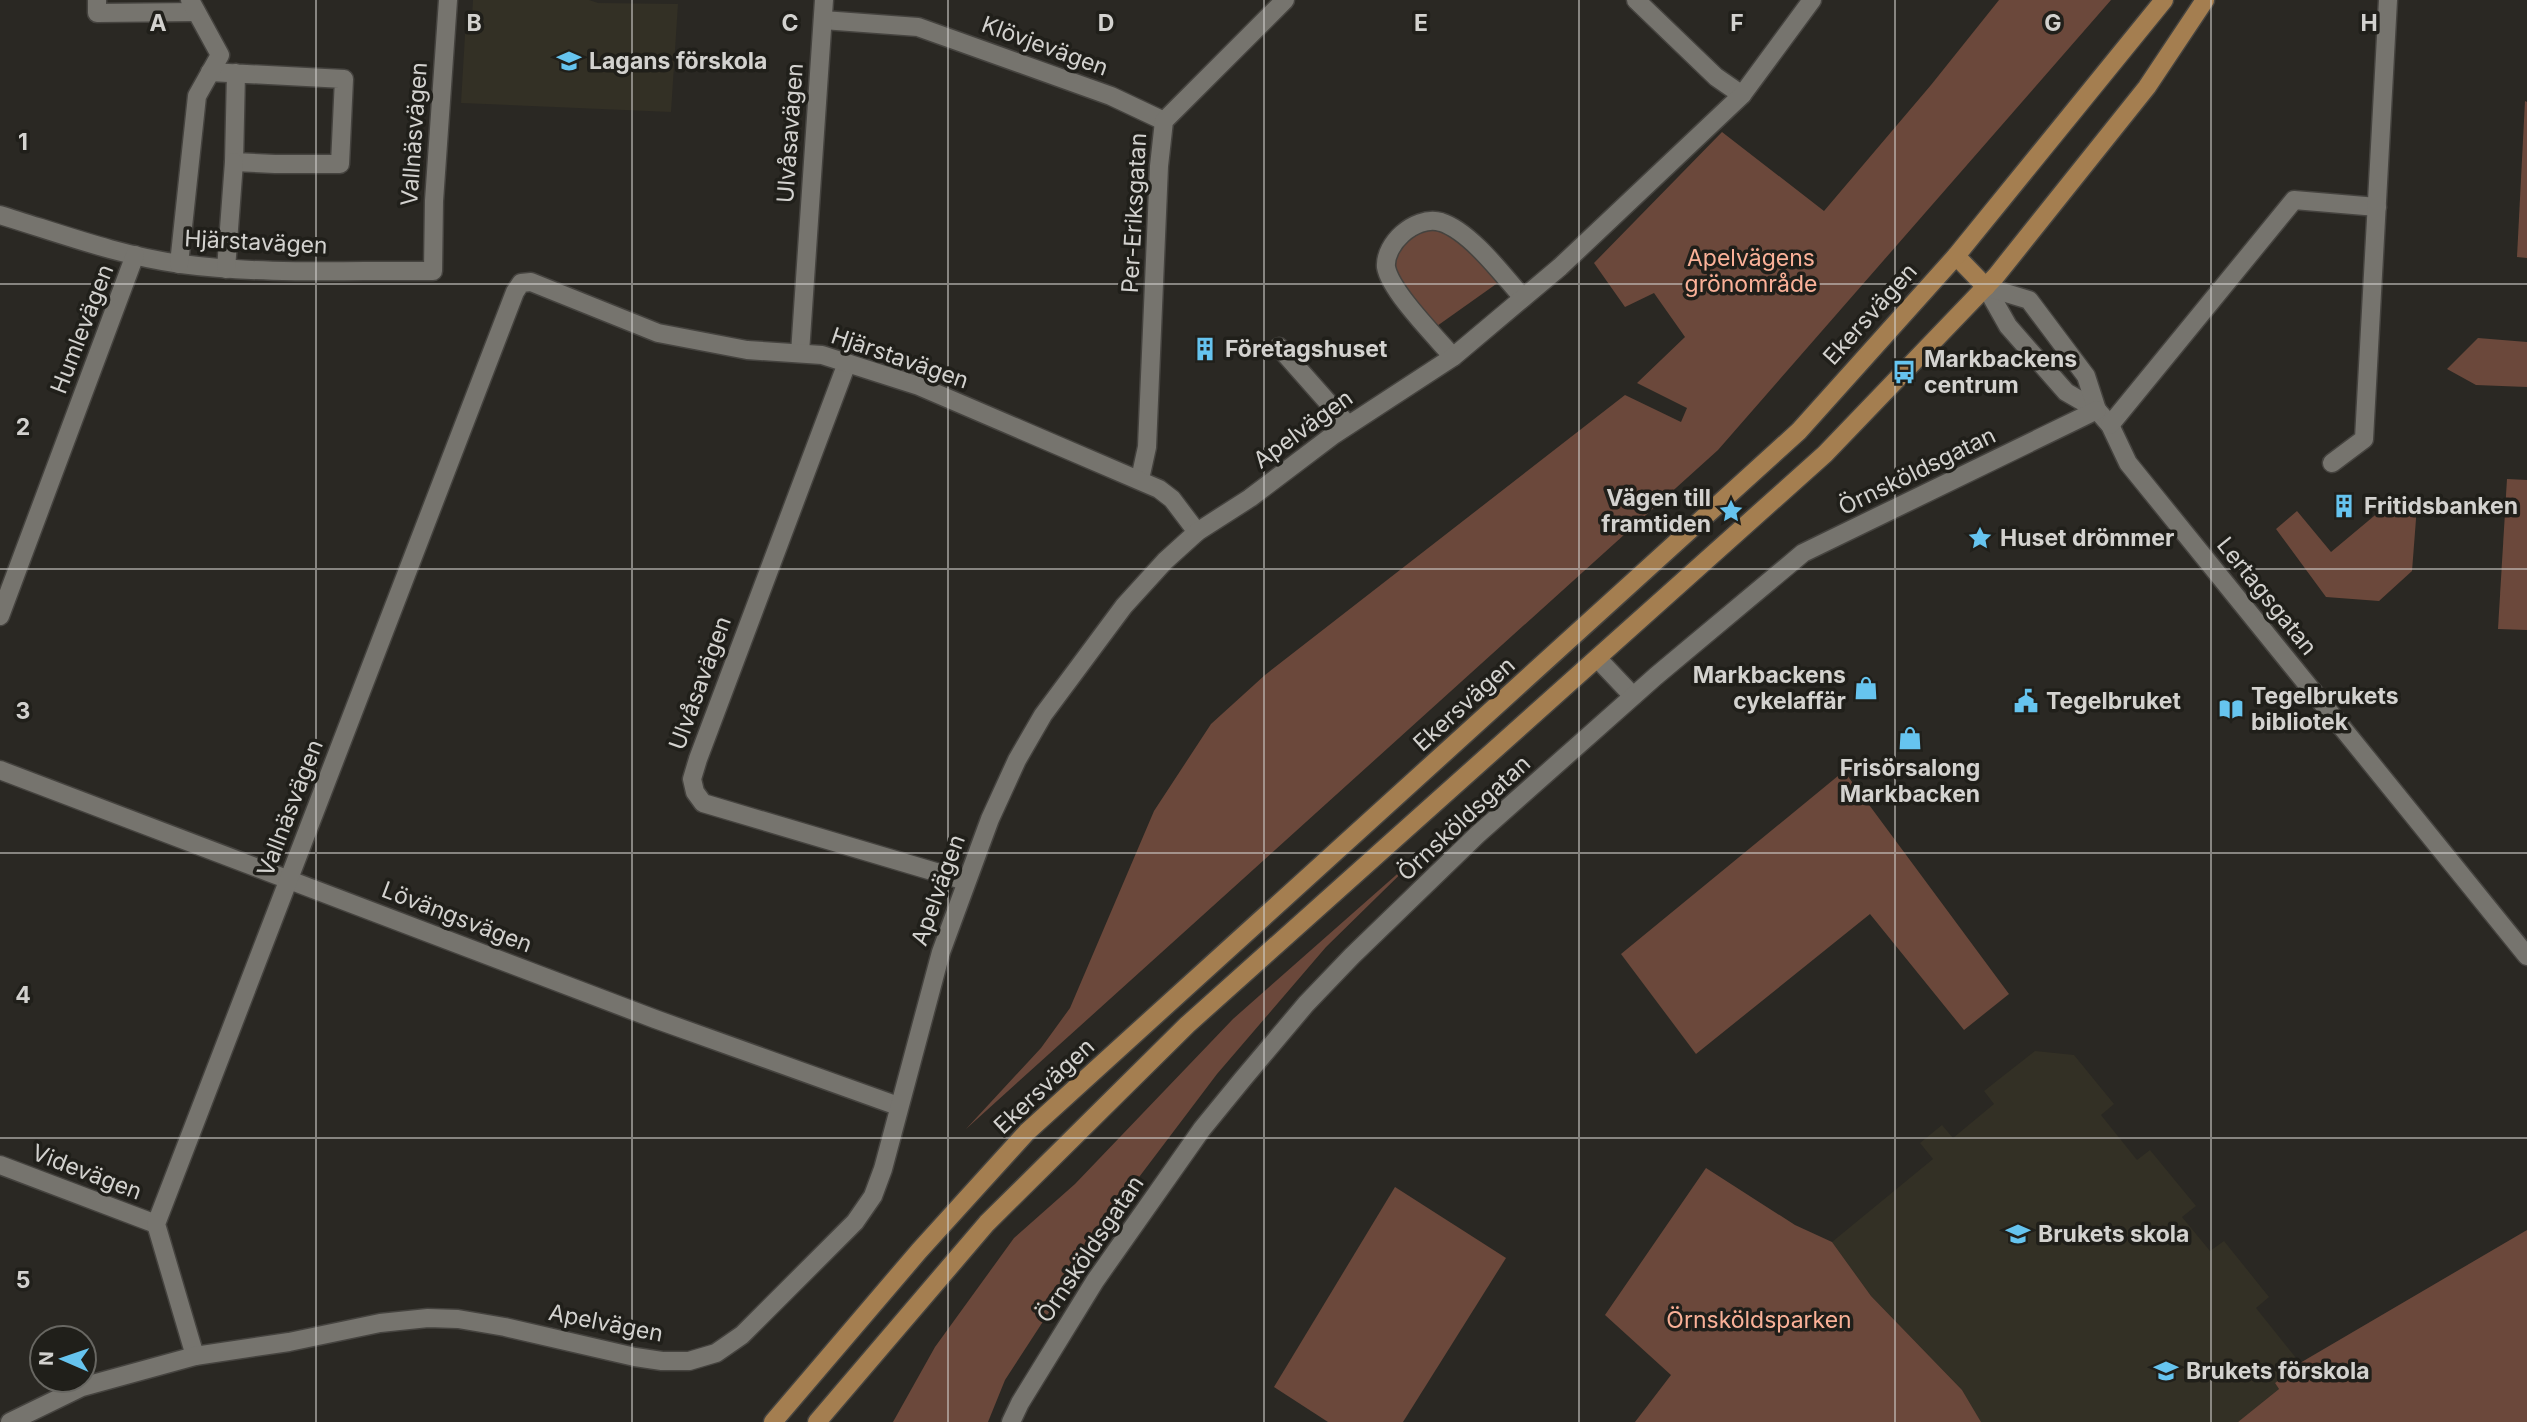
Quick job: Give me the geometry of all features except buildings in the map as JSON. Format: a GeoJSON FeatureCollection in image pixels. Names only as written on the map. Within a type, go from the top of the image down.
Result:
{"type":"FeatureCollection","features":[{"type":"Feature","properties":{"kind":"main road","name":"Ekersvägen"},"geometry":{"type":"LineString","coordinates":[[773,1422],[919,1251],[1027,1132],[1799,431],[1956,256],[2164,0]]}},
{"type":"Feature","properties":{"kind":"main road"},"geometry":{"type":"LineString","coordinates":[[817,1422],[987,1223],[1187,1025],[1825,454],[1986,287],[2147,87],[2205,0]]}},
{"type":"Feature","properties":{"kind":"main road"},"geometry":{"type":"LineString","coordinates":[[1956,256],[1986,287]]}},
{"type":"Feature","properties":{"kind":"main road"},"geometry":{"type":"LineString","coordinates":[[1577,635],[1598,659]]}},
{"type":"Feature","properties":{"kind":"street"},"geometry":{"type":"LineString","coordinates":[[97,0],[97,13],[193,6],[220,55],[197,96],[179,264]]}},
{"type":"Feature","properties":{"kind":"street","name":"Vallnäsvägen"},"geometry":{"type":"LineString","coordinates":[[433,271],[434,201],[448,0]]}},
{"type":"Feature","properties":{"kind":"street","name":"Ulvåsavägen"},"geometry":{"type":"LineString","coordinates":[[800,353],[824,0]]}},
{"type":"Feature","properties":{"kind":"street","name":"Per-Eriksgatan"},"geometry":{"type":"LineString","coordinates":[[1140,479],[1147,447],[1159,166],[1164,121],[1286,0]]}},
{"type":"Feature","properties":{"kind":"street"},"geometry":{"type":"LineString","coordinates":[[1636,0],[1716,77],[1742,95]]}},
{"type":"Feature","properties":{"kind":"street","name":"Apelvägen"},"geometry":{"type":"LineString","coordinates":[[10,1422],[82,1387],[195,1356],[289,1342],[380,1323],[428,1318],[458,1319],[654,1360],[690,1361],[716,1353],[742,1335],[855,1222],[873,1196],[883,1169],[941,952],[966,881],[1017,760],[1043,715],[1124,606],[1165,561],[1197,532],[1250,498],[1348,425],[1453,357],[1560,267],[1742,95],[1812,0]]}},
{"type":"Feature","properties":{"kind":"street"},"geometry":{"type":"LineString","coordinates":[[2332,463],[2364,439],[2388,0]]}},
{"type":"Feature","properties":{"kind":"street","name":"Klövjevägen"},"geometry":{"type":"LineString","coordinates":[[823,20],[918,27],[1111,96],[1164,121]]}},
{"type":"Feature","properties":{"kind":"street"},"geometry":{"type":"LineString","coordinates":[[210,72],[344,79],[340,164],[234,162]]}},
{"type":"Feature","properties":{"kind":"street"},"geometry":{"type":"LineString","coordinates":[[226,269],[234,162],[236,74]]}},
{"type":"Feature","properties":{"kind":"street"},"geometry":{"type":"LineString","coordinates":[[2110,425],[2294,200],[2378,207]]}},
{"type":"Feature","properties":{"kind":"street","name":"Hjärstavägen"},"geometry":{"type":"LineString","coordinates":[[0,215],[135,255],[179,264],[226,269],[433,271]]}},
{"type":"Feature","properties":{"kind":"street"},"geometry":{"type":"LineString","coordinates":[[1453,357],[1394,288],[1386,266],[1390,248],[1401,235],[1419,222],[1441,222],[1467,237],[1523,298]]}},
{"type":"Feature","properties":{"kind":"street","name":"Humlevägen"},"geometry":{"type":"LineString","coordinates":[[0,616],[135,255]]}},
{"type":"Feature","properties":{"kind":"street","name":"Hjärstavägen"},"geometry":{"type":"LineString","coordinates":[[521,283],[531,282],[658,333],[747,350],[822,355],[919,386],[1140,479],[1171,499],[1197,532]]}},
{"type":"Feature","properties":{"kind":"street","name":"Vallnäsvägen"},"geometry":{"type":"LineString","coordinates":[[156,1224],[514,292],[521,283]]}},
{"type":"Feature","properties":{"kind":"street","name":"Lertagsgatan"},"geometry":{"type":"LineString","coordinates":[[1986,287],[2008,326],[2066,392],[2097,410],[2110,425],[2128,463],[2527,956]]}},
{"type":"Feature","properties":{"kind":"street","name":"Lertagsgatan"},"geometry":{"type":"LineString","coordinates":[[1986,287],[2029,300],[2086,376],[2097,410]]}},
{"type":"Feature","properties":{"kind":"street"},"geometry":{"type":"LineString","coordinates":[[1279,346],[1348,425]]}},
{"type":"Feature","properties":{"kind":"street","name":"Ulvåsavägen"},"geometry":{"type":"LineString","coordinates":[[848,363],[715,710],[692,779],[695,792],[703,803],[966,881]]}},
{"type":"Feature","properties":{"kind":"street","name":"Örnsköldsgatan"},"geometry":{"type":"LineString","coordinates":[[1011,1422],[1102,1270],[1202,1129],[1306,1004],[1478,835],[1633,696],[1803,553],[2097,410]]}},
{"type":"Feature","properties":{"kind":"street"},"geometry":{"type":"LineString","coordinates":[[1598,659],[1633,696]]}},
{"type":"Feature","properties":{"kind":"street","name":"Lövängsvägen"},"geometry":{"type":"LineString","coordinates":[[0,770],[655,1019],[898,1106]]}},
{"type":"Feature","properties":{"kind":"street","name":"Videvägen"},"geometry":{"type":"LineString","coordinates":[[0,1165],[156,1224]]}},
{"type":"Feature","properties":{"kind":"street"},"geometry":{"type":"LineString","coordinates":[[156,1224],[195,1356]]}},
{"type":"Feature","properties":{"kind":"shaded area","name":"Lagans förskola"},"geometry":{"type":"Polygon","coordinates":[[[473,0],[589,0],[598,3],[678,4],[671,112],[461,103],[466,18],[472,18],[473,0]]]}},
{"type":"Feature","properties":{"kind":"shaded area","name":"Brukets skola"},"geometry":{"type":"Polygon","coordinates":[[[2035,1051],[2074,1055],[2114,1104],[2101,1115],[2137,1160],[2150,1150],[2196,1206],[2182,1217],[2210,1251],[2224,1241],[2269,1297],[2256,1308],[2300,1363],[2275,1383],[2279,1389],[2238,1422],[1981,1422],[1962,1390],[1871,1296],[1832,1242],[1933,1159],[1920,1143],[1942,1125],[1953,1138],[1994,1104],[1984,1091],[2035,1051]]]}},
{"type":"Feature","properties":{"kind":"green space","name":"Apelvägens grönområde"},"geometry":{"type":"Polygon","coordinates":[[[1999,0],[2111,0],[1718,450],[966,1129],[1041,1048],[1070,1008],[1154,811],[1211,724],[1265,675],[1625,395],[1681,422],[1687,408],[1637,383],[1685,337],[1654,293],[1625,307],[1594,263],[1722,132],[1824,211],[1999,0]]]}},
{"type":"Feature","properties":{"kind":"green space"},"geometry":{"type":"Polygon","coordinates":[[[2525,101],[2527,102],[2527,258],[2517,257],[2525,101]]]}},
{"type":"Feature","properties":{"kind":"green space"},"geometry":{"type":"Polygon","coordinates":[[[1435,229],[1463,245],[1499,282],[1437,326],[1396,277],[1392,261],[1401,242],[1416,230],[1435,229]]]}},
{"type":"Feature","properties":{"kind":"green space"},"geometry":{"type":"Polygon","coordinates":[[[2478,338],[2527,342],[2527,387],[2476,385],[2447,369],[2478,338]]]}},
{"type":"Feature","properties":{"kind":"green space"},"geometry":{"type":"Polygon","coordinates":[[[2507,479],[2527,480],[2527,630],[2498,629],[2507,479]]]}},
{"type":"Feature","properties":{"kind":"green space"},"geometry":{"type":"Polygon","coordinates":[[[2392,501],[2417,506],[2412,571],[2379,601],[2326,597],[2276,529],[2297,511],[2331,552],[2392,501]]]}},
{"type":"Feature","properties":{"kind":"green space"},"geometry":{"type":"Polygon","coordinates":[[[1844,771],[2009,994],[1964,1030],[1870,914],[1696,1054],[1621,954],[1844,771]]]}},
{"type":"Feature","properties":{"kind":"green space"},"geometry":{"type":"Polygon","coordinates":[[[1429,846],[1326,947],[1217,1074],[1124,1197],[1005,1380],[988,1422],[893,1422],[935,1347],[1014,1238],[1075,1184],[1233,1019],[1429,846]]]}},
{"type":"Feature","properties":{"kind":"green space","name":"Örnsköldsparken"},"geometry":{"type":"Polygon","coordinates":[[[1706,1168],[1795,1225],[1832,1242],[1871,1296],[1962,1390],[1981,1422],[1635,1422],[1671,1375],[1605,1315],[1706,1168]]]}},
{"type":"Feature","properties":{"kind":"green space"},"geometry":{"type":"Polygon","coordinates":[[[1395,1187],[1506,1258],[1403,1422],[1328,1422],[1274,1387],[1395,1187]]]}},
{"type":"Feature","properties":{"kind":"green space"},"geometry":{"type":"Polygon","coordinates":[[[2527,1230],[2527,1422],[2238,1422],[2279,1389],[2275,1383],[2300,1363],[2527,1230]]]}},
{"type":"Feature","properties":{"kind":"place","name":"Lagans förskola"},"geometry":{"type":"Point","coordinates":[569,61]}},
{"type":"Feature","properties":{"kind":"place","name":"Företagshuset"},"geometry":{"type":"Point","coordinates":[1205,349]}},
{"type":"Feature","properties":{"kind":"place","name":"Markbackens centrum"},"geometry":{"type":"Point","coordinates":[1904,372]}},
{"type":"Feature","properties":{"kind":"place","name":"Fritidsbanken"},"geometry":{"type":"Point","coordinates":[2344,506]}},
{"type":"Feature","properties":{"kind":"place","name":"Vägen till framtiden"},"geometry":{"type":"Point","coordinates":[1731,511]}},
{"type":"Feature","properties":{"kind":"place","name":"Huset drömmer"},"geometry":{"type":"Point","coordinates":[1980,538]}},
{"type":"Feature","properties":{"kind":"place","name":"Markbackens cykelaffär"},"geometry":{"type":"Point","coordinates":[1866,688]}},
{"type":"Feature","properties":{"kind":"place","name":"Tegelbruket"},"geometry":{"type":"Point","coordinates":[2026,701]}},
{"type":"Feature","properties":{"kind":"place","name":"Tegelbrukets bibliotek"},"geometry":{"type":"Point","coordinates":[2231,709]}},
{"type":"Feature","properties":{"kind":"place","name":"Frisörsalong Markbacken"},"geometry":{"type":"Point","coordinates":[1910,738]}},
{"type":"Feature","properties":{"kind":"place","name":"Brukets skola"},"geometry":{"type":"Point","coordinates":[2018,1234]}},
{"type":"Feature","properties":{"kind":"place","name":"Brukets förskola"},"geometry":{"type":"Point","coordinates":[2166,1371]}}]}
